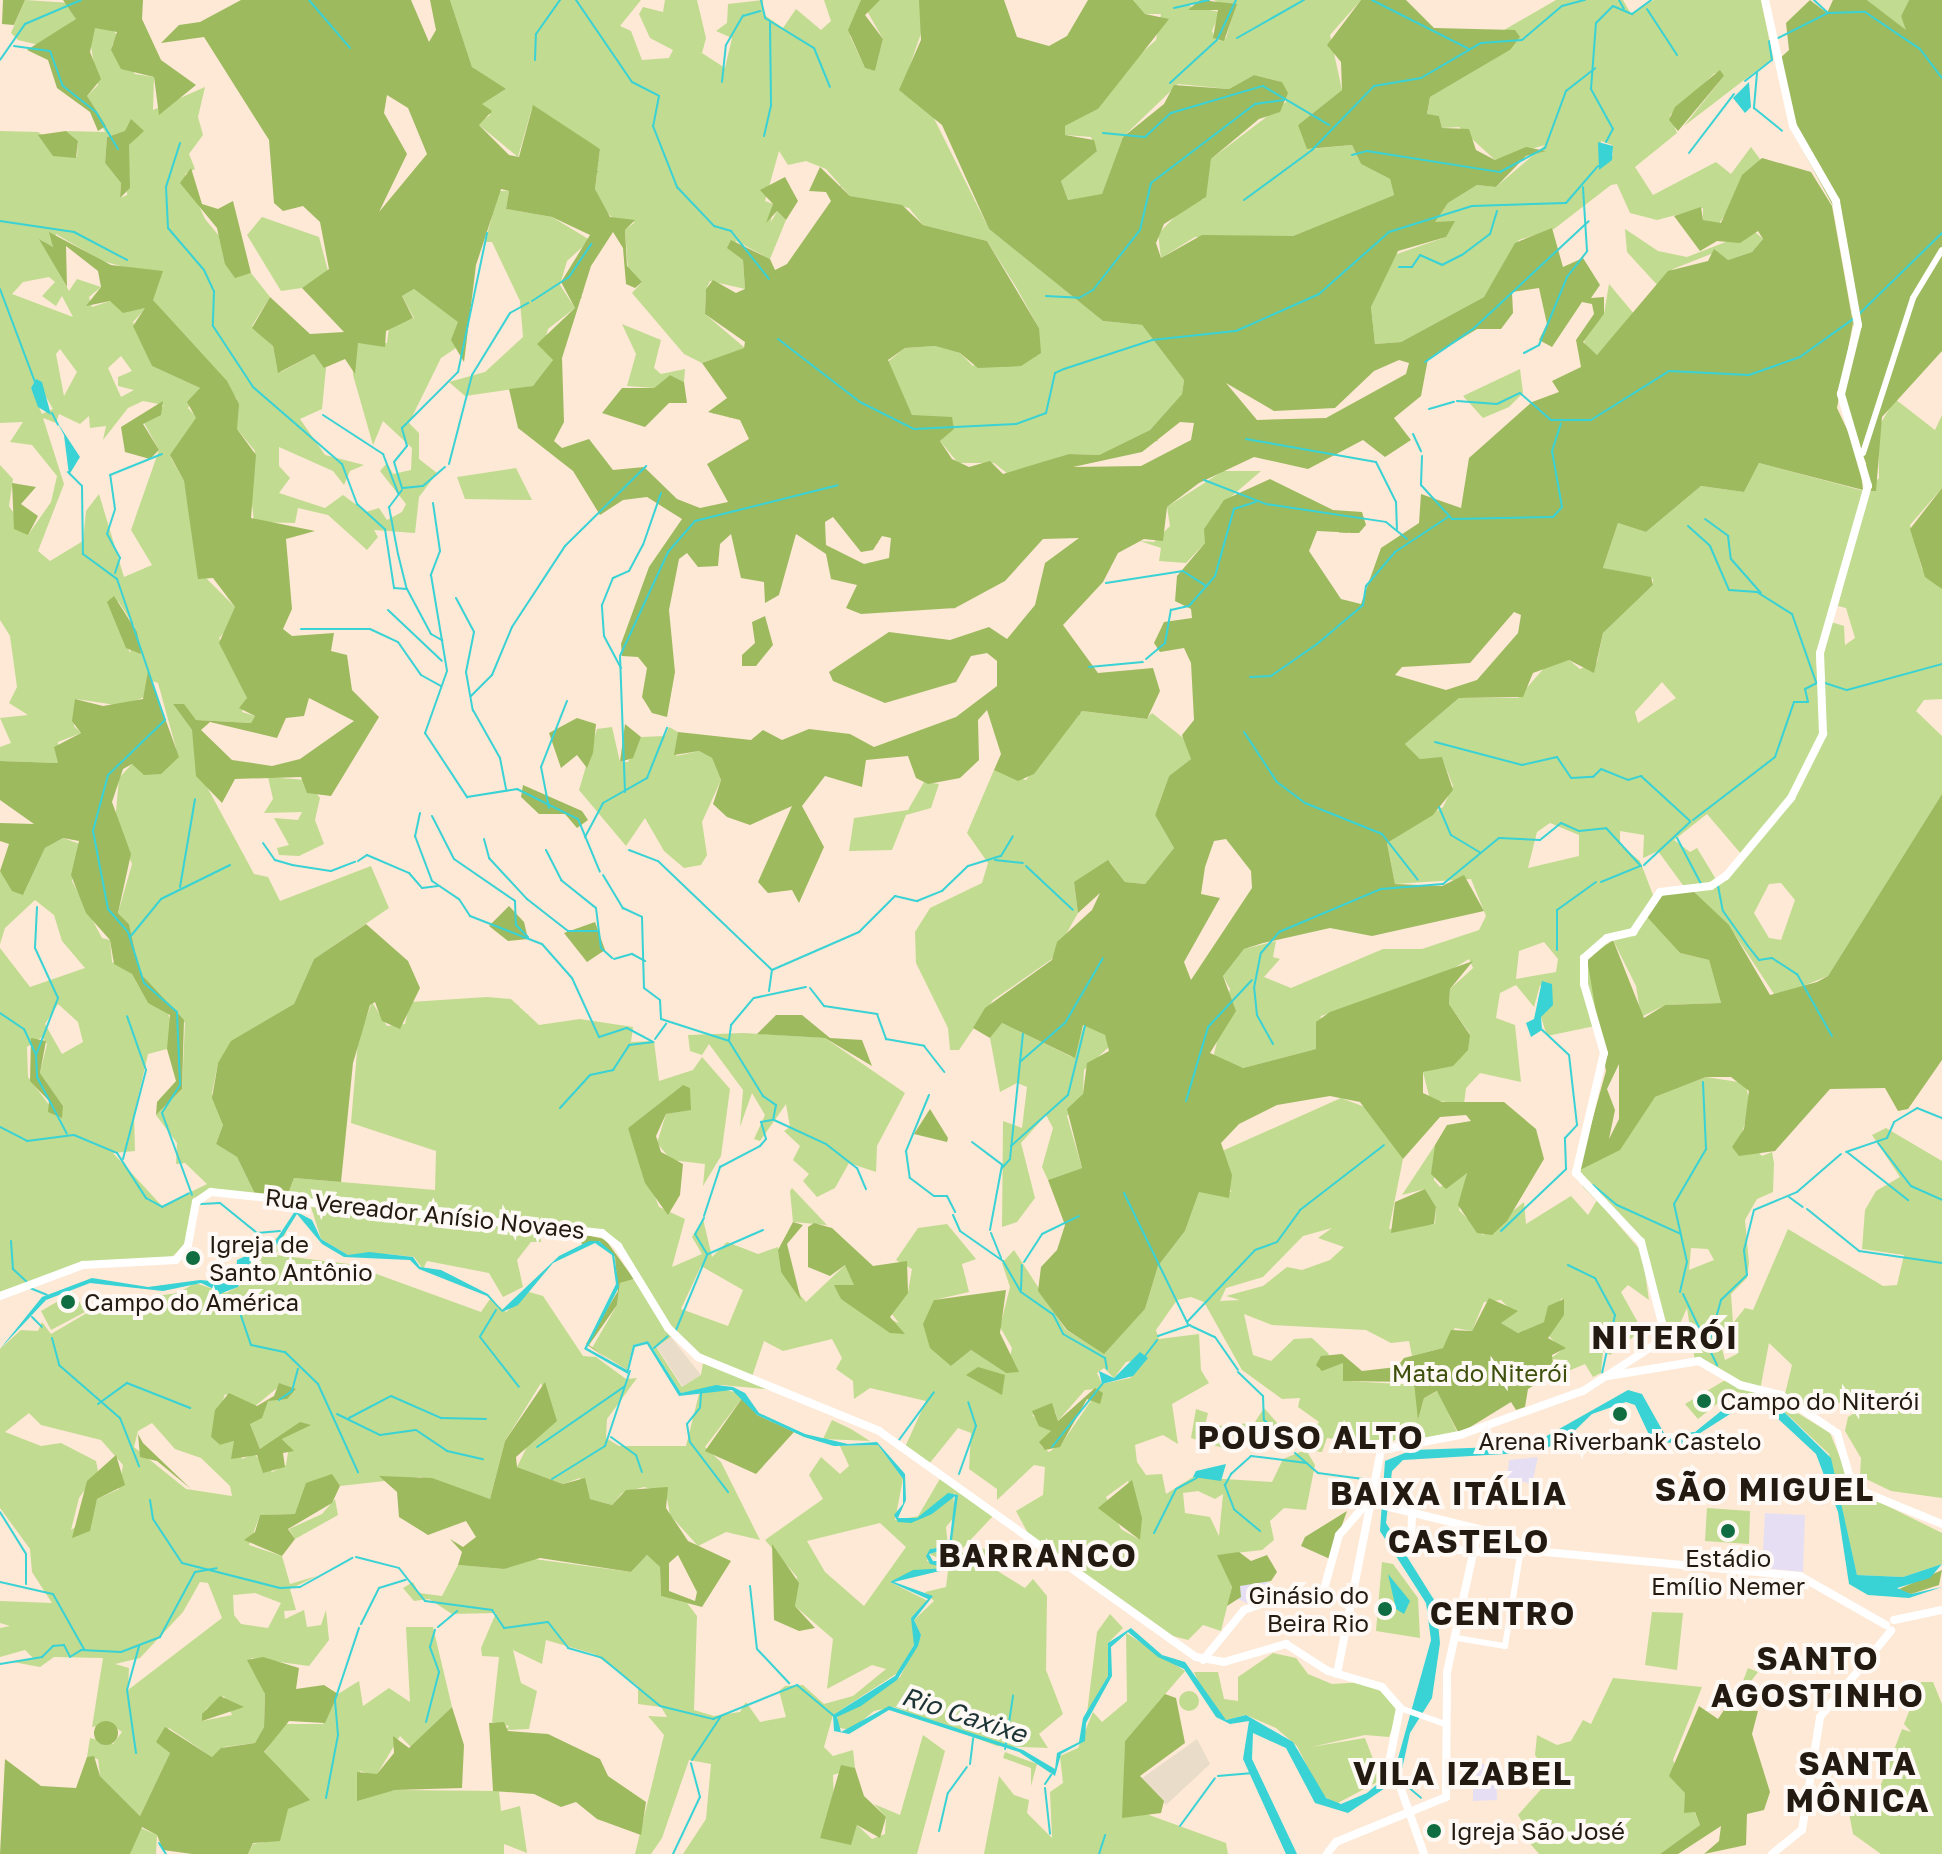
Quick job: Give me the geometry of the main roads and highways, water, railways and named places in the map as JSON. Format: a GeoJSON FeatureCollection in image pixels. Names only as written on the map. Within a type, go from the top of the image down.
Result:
{"type":"FeatureCollection","features":[{"type":"Feature","properties":{"kind":"main road"},"geometry":{"type":"LineString","coordinates":[[1337,1674],[1383,1447],[1460,1435],[1583,1391],[1659,1342],[1661,1320],[1641,1242],[1576,1173],[1604,1053],[1583,963],[1603,940],[1633,932],[1660,892],[1722,879],[1797,789],[1825,727],[1819,661],[1866,494],[1863,453],[1842,400],[1858,328],[1839,211],[1793,126],[1765,0]]}},
{"type":"Feature","properties":{"kind":"main road","name":"Rua Vereador Anísio Novaes"},"geometry":{"type":"LineString","coordinates":[[0,1296],[83,1265],[176,1260],[188,1245],[196,1202],[211,1192],[593,1230],[618,1246],[668,1328],[698,1357],[879,1431],[1203,1660]]}},
{"type":"Feature","properties":{"kind":"main road"},"geometry":{"type":"LineString","coordinates":[[1607,1376],[1699,1361],[1725,1376],[1781,1395],[1830,1427],[1858,1487],[1942,1524]]}},
{"type":"Feature","properties":{"kind":"main road"},"geometry":{"type":"LineString","coordinates":[[1203,1660],[1244,1610],[1276,1599],[1321,1600],[1339,1535],[1373,1503]]}},
{"type":"Feature","properties":{"kind":"main road"},"geometry":{"type":"LineString","coordinates":[[1373,1503],[1512,1537],[1523,1552]]}},
{"type":"Feature","properties":{"kind":"main road"},"geometry":{"type":"LineString","coordinates":[[1412,1514],[1408,1543],[1473,1552],[1523,1552],[1782,1574],[1801,1579],[1863,1614],[1890,1625],[1942,1612]]}},
{"type":"Feature","properties":{"kind":"main road"},"geometry":{"type":"LineString","coordinates":[[1923,1517],[1942,1530]]}},
{"type":"Feature","properties":{"kind":"main road"},"geometry":{"type":"LineString","coordinates":[[1327,1854],[1333,1844],[1446,1797],[1445,1724],[1457,1638],[1478,1531]]}},
{"type":"Feature","properties":{"kind":"main road"},"geometry":{"type":"LineString","coordinates":[[1772,1854],[1802,1830],[1820,1717],[1890,1625]]}},
{"type":"Feature","properties":{"kind":"main road"},"geometry":{"type":"LineString","coordinates":[[1203,1660],[1224,1662],[1286,1644],[1337,1674],[1379,1685],[1404,1711],[1390,1742],[1392,1769],[1406,1814],[1424,1854]]}},
{"type":"Feature","properties":{"kind":"water"},"geometry":{"type":"Polygon","coordinates":[[[1749,82],[1751,107],[1745,113],[1733,98],[1749,82]]]}},
{"type":"Feature","properties":{"kind":"water"},"geometry":{"type":"Polygon","coordinates":[[[1598,142],[1613,146],[1612,160],[1599,170],[1598,142]]]}},
{"type":"Feature","properties":{"kind":"water"},"geometry":{"type":"Polygon","coordinates":[[[36,379],[42,382],[51,415],[38,407],[31,388],[36,379]]]}},
{"type":"Feature","properties":{"kind":"water"},"geometry":{"type":"Polygon","coordinates":[[[57,422],[80,457],[69,475],[64,435],[57,422]]]}},
{"type":"Feature","properties":{"kind":"water"},"geometry":{"type":"Polygon","coordinates":[[[1542,981],[1552,984],[1553,1005],[1541,1017],[1542,1030],[1531,1037],[1526,1023],[1534,1019],[1542,981]]]}},
{"type":"Feature","properties":{"kind":"water"},"geometry":{"type":"Polygon","coordinates":[[[295,1211],[312,1220],[321,1239],[348,1255],[369,1252],[413,1257],[420,1267],[441,1270],[488,1294],[502,1310],[559,1256],[589,1241],[599,1241],[614,1254],[619,1287],[587,1348],[627,1370],[633,1345],[648,1341],[681,1393],[716,1385],[733,1387],[745,1393],[759,1413],[805,1434],[848,1444],[877,1442],[905,1474],[906,1500],[898,1518],[917,1518],[948,1493],[958,1495],[951,1548],[929,1554],[933,1561],[948,1561],[948,1569],[894,1582],[933,1596],[914,1620],[921,1635],[918,1646],[897,1680],[861,1706],[837,1717],[841,1732],[889,1706],[1023,1750],[1055,1769],[1057,1753],[1079,1742],[1083,1718],[1108,1676],[1108,1643],[1131,1628],[1162,1655],[1185,1662],[1226,1720],[1246,1715],[1293,1742],[1326,1798],[1341,1804],[1367,1793],[1395,1769],[1431,1640],[1426,1603],[1380,1531],[1385,1461],[1412,1450],[1529,1446],[1628,1390],[1642,1394],[1665,1435],[1695,1432],[1741,1395],[1775,1403],[1831,1458],[1857,1575],[1903,1577],[1942,1564],[1930,1578],[1897,1588],[1911,1594],[1942,1587],[1909,1598],[1868,1595],[1849,1584],[1838,1512],[1816,1454],[1763,1405],[1741,1407],[1683,1444],[1652,1441],[1635,1405],[1626,1402],[1592,1414],[1565,1440],[1537,1452],[1403,1460],[1392,1471],[1386,1523],[1436,1603],[1440,1643],[1432,1698],[1410,1733],[1400,1778],[1348,1813],[1315,1803],[1286,1748],[1253,1733],[1252,1759],[1297,1854],[1286,1854],[1243,1759],[1249,1721],[1230,1724],[1216,1717],[1184,1669],[1158,1657],[1128,1632],[1111,1647],[1112,1676],[1086,1723],[1085,1741],[1061,1754],[1055,1776],[1019,1752],[889,1710],[849,1734],[834,1731],[833,1715],[895,1676],[914,1645],[911,1618],[928,1599],[890,1582],[913,1570],[947,1568],[930,1564],[926,1556],[930,1549],[949,1546],[955,1496],[932,1514],[911,1523],[898,1522],[894,1515],[903,1504],[903,1479],[878,1445],[834,1446],[804,1437],[757,1415],[732,1390],[679,1396],[647,1344],[635,1347],[628,1374],[584,1349],[616,1284],[612,1255],[595,1243],[553,1263],[518,1305],[502,1312],[487,1296],[419,1269],[410,1260],[344,1257],[322,1244],[297,1214],[278,1244],[250,1263],[238,1287],[222,1293],[201,1283],[163,1291],[90,1283],[46,1300],[0,1349],[42,1297],[92,1278],[148,1287],[200,1280],[235,1283],[237,1260],[274,1243],[295,1211]]]}},
{"type":"Feature","properties":{"kind":"water"},"geometry":{"type":"Polygon","coordinates":[[[1140,1352],[1148,1358],[1133,1376],[1102,1384],[1099,1371],[1114,1378],[1140,1352]]]}},
{"type":"Feature","properties":{"kind":"water"},"geometry":{"type":"Polygon","coordinates":[[[1226,1464],[1221,1481],[1193,1477],[1196,1471],[1226,1464]]]}},
{"type":"Feature","properties":{"kind":"water"},"geometry":{"type":"Polygon","coordinates":[[[1388,1574],[1410,1601],[1404,1614],[1396,1609],[1388,1574]]]}},
{"type":"Feature","properties":{"kind":"waterway"},"geometry":{"type":"LineString","coordinates":[[0,60],[25,24],[81,0]]}},
{"type":"Feature","properties":{"kind":"waterway"},"geometry":{"type":"LineString","coordinates":[[309,0],[350,48]]}},
{"type":"Feature","properties":{"kind":"waterway"},"geometry":{"type":"LineString","coordinates":[[535,60],[536,34],[560,0]]}},
{"type":"Feature","properties":{"kind":"waterway"},"geometry":{"type":"LineString","coordinates":[[576,0],[632,82],[659,96],[653,126],[677,187],[714,226],[731,231],[769,279]]}},
{"type":"Feature","properties":{"kind":"waterway"},"geometry":{"type":"LineString","coordinates":[[761,0],[765,18],[814,48],[830,87]]}},
{"type":"Feature","properties":{"kind":"waterway"},"geometry":{"type":"LineString","coordinates":[[1174,8],[1209,0]]}},
{"type":"Feature","properties":{"kind":"waterway"},"geometry":{"type":"LineString","coordinates":[[1170,83],[1217,40],[1236,0]]}},
{"type":"Feature","properties":{"kind":"waterway"},"geometry":{"type":"LineString","coordinates":[[1237,38],[1304,0]]}},
{"type":"Feature","properties":{"kind":"waterway"},"geometry":{"type":"LineString","coordinates":[[1372,0],[1469,49]]}},
{"type":"Feature","properties":{"kind":"waterway"},"geometry":{"type":"LineString","coordinates":[[1244,200],[1312,150],[1374,86],[1421,78],[1481,43],[1522,40],[1562,6],[1585,0]]}},
{"type":"Feature","properties":{"kind":"waterway"},"geometry":{"type":"LineString","coordinates":[[1619,0],[1624,9]]}},
{"type":"Feature","properties":{"kind":"waterway"},"geometry":{"type":"LineString","coordinates":[[1606,142],[1613,129],[1591,89],[1596,23],[1613,6],[1632,14],[1651,0]]}},
{"type":"Feature","properties":{"kind":"waterway"},"geometry":{"type":"LineString","coordinates":[[1814,0],[1827,12]]}},
{"type":"Feature","properties":{"kind":"waterway"},"geometry":{"type":"LineString","coordinates":[[1647,9],[1677,55]]}},
{"type":"Feature","properties":{"kind":"waterway"},"geometry":{"type":"LineString","coordinates":[[722,82],[726,45],[743,16],[760,11]]}},
{"type":"Feature","properties":{"kind":"waterway"},"geometry":{"type":"LineString","coordinates":[[1778,38],[1828,13],[1865,12],[1920,49],[1942,78]]}},
{"type":"Feature","properties":{"kind":"waterway"},"geometry":{"type":"LineString","coordinates":[[764,136],[771,105],[770,23]]}},
{"type":"Feature","properties":{"kind":"waterway"},"geometry":{"type":"LineString","coordinates":[[1745,81],[1772,60],[1769,41]]}},
{"type":"Feature","properties":{"kind":"waterway"},"geometry":{"type":"LineString","coordinates":[[14,46],[50,51],[63,86],[96,112],[118,149]]}},
{"type":"Feature","properties":{"kind":"waterway"},"geometry":{"type":"LineString","coordinates":[[1352,155],[1367,151],[1500,172],[1545,148],[1566,91],[1595,68]]}},
{"type":"Feature","properties":{"kind":"waterway"},"geometry":{"type":"LineString","coordinates":[[1757,73],[1754,108],[1782,131]]}},
{"type":"Feature","properties":{"kind":"waterway"},"geometry":{"type":"LineString","coordinates":[[1103,133],[1145,137],[1171,113],[1263,86],[1329,125]]}},
{"type":"Feature","properties":{"kind":"waterway"},"geometry":{"type":"LineString","coordinates":[[1689,153],[1734,94]]}},
{"type":"Feature","properties":{"kind":"waterway"},"geometry":{"type":"LineString","coordinates":[[1046,296],[1079,298],[1093,290],[1140,230],[1151,183],[1255,104],[1284,100]]}},
{"type":"Feature","properties":{"kind":"waterway"},"geometry":{"type":"LineString","coordinates":[[180,143],[166,187],[168,228],[204,270],[214,291],[213,326],[253,387],[342,464],[357,504],[385,529],[394,588],[407,589]]}},
{"type":"Feature","properties":{"kind":"waterway"},"geometry":{"type":"LineString","coordinates":[[778,339],[860,402],[914,429],[1016,424],[1046,413],[1055,373],[1064,369],[1152,340],[1236,331],[1319,294],[1389,232],[1472,206],[1566,203],[1598,166]]}},
{"type":"Feature","properties":{"kind":"waterway"},"geometry":{"type":"LineString","coordinates":[[1524,353],[1539,345],[1567,277],[1587,251],[1583,187]]}},
{"type":"Feature","properties":{"kind":"waterway"},"geometry":{"type":"LineString","coordinates":[[1399,267],[1412,267],[1420,255],[1442,265],[1462,255],[1490,234],[1497,211]]}},
{"type":"Feature","properties":{"kind":"waterway"},"geometry":{"type":"LineString","coordinates":[[0,221],[74,232],[127,260]]}},
{"type":"Feature","properties":{"kind":"waterway"},"geometry":{"type":"LineString","coordinates":[[1425,362],[1473,329],[1589,221]]}},
{"type":"Feature","properties":{"kind":"waterway"},"geometry":{"type":"LineString","coordinates":[[402,488],[394,462],[407,446],[402,428],[458,372],[487,233]]}},
{"type":"Feature","properties":{"kind":"waterway"},"geometry":{"type":"LineString","coordinates":[[1858,315],[1942,233]]}},
{"type":"Feature","properties":{"kind":"waterway"},"geometry":{"type":"LineString","coordinates":[[532,301],[569,277],[591,244]]}},
{"type":"Feature","properties":{"kind":"waterway"},"geometry":{"type":"LineString","coordinates":[[0,289],[35,382]]}},
{"type":"Feature","properties":{"kind":"waterway"},"geometry":{"type":"LineString","coordinates":[[449,464],[472,375],[510,313],[528,303]]}},
{"type":"Feature","properties":{"kind":"waterway"},"geometry":{"type":"LineString","coordinates":[[1457,401],[1497,404],[1520,393],[1551,420],[1591,420],[1669,371],[1749,375],[1800,357],[1853,319]]}},
{"type":"Feature","properties":{"kind":"waterway"},"geometry":{"type":"LineString","coordinates":[[1429,409],[1454,402]]}},
{"type":"Feature","properties":{"kind":"waterway"},"geometry":{"type":"LineString","coordinates":[[52,413],[58,425]]}},
{"type":"Feature","properties":{"kind":"waterway"},"geometry":{"type":"LineString","coordinates":[[323,415],[383,454],[398,493]]}},
{"type":"Feature","properties":{"kind":"waterway"},"geometry":{"type":"LineString","coordinates":[[1422,456],[1421,485],[1452,519],[1553,517],[1562,507],[1552,451],[1561,423]]}},
{"type":"Feature","properties":{"kind":"waterway"},"geometry":{"type":"LineString","coordinates":[[1413,434],[1421,451]]}},
{"type":"Feature","properties":{"kind":"waterway"},"geometry":{"type":"LineString","coordinates":[[1246,439],[1376,462],[1396,502],[1397,529]]}},
{"type":"Feature","properties":{"kind":"waterway"},"geometry":{"type":"LineString","coordinates":[[115,573],[120,558],[107,534],[115,509],[110,475],[162,454]]}},
{"type":"Feature","properties":{"kind":"waterway"},"geometry":{"type":"LineString","coordinates":[[471,696],[492,675],[512,627],[565,546],[646,466]]}},
{"type":"Feature","properties":{"kind":"waterway"},"geometry":{"type":"LineString","coordinates":[[403,488],[423,486],[445,467]]}},
{"type":"Feature","properties":{"kind":"waterway"},"geometry":{"type":"LineString","coordinates":[[68,472],[82,486],[83,554],[117,579],[165,720],[108,775],[93,831],[108,909],[128,932],[144,983],[177,1012],[180,1085],[162,1113],[192,1195]]}},
{"type":"Feature","properties":{"kind":"waterway"},"geometry":{"type":"LineString","coordinates":[[1204,480],[1266,504],[1386,522],[1407,539]]}},
{"type":"Feature","properties":{"kind":"waterway"},"geometry":{"type":"LineString","coordinates":[[625,792],[620,656],[668,552],[695,521],[838,485]]}},
{"type":"Feature","properties":{"kind":"waterway"},"geometry":{"type":"LineString","coordinates":[[402,490],[389,507],[407,589],[431,634],[442,640]]}},
{"type":"Feature","properties":{"kind":"waterway"},"geometry":{"type":"LineString","coordinates":[[621,668],[604,636],[602,605],[613,578],[629,571],[643,545],[661,493]]}},
{"type":"Feature","properties":{"kind":"waterway"},"geometry":{"type":"LineString","coordinates":[[1146,659],[1165,643],[1171,610],[1189,606],[1215,576],[1234,509],[1256,502]]}},
{"type":"Feature","properties":{"kind":"waterway"},"geometry":{"type":"LineString","coordinates":[[433,503],[440,551],[431,575],[447,671],[425,733],[467,797],[517,789],[578,819],[600,872]]}},
{"type":"Feature","properties":{"kind":"waterway"},"geometry":{"type":"LineString","coordinates":[[1250,677],[1271,676],[1317,644],[1363,605],[1366,586],[1395,552],[1448,517]]}},
{"type":"Feature","properties":{"kind":"waterway"},"geometry":{"type":"LineString","coordinates":[[1705,519],[1728,536],[1731,559],[1761,593]]}},
{"type":"Feature","properties":{"kind":"waterway"},"geometry":{"type":"LineString","coordinates":[[1688,526],[1710,546],[1729,590],[1757,592],[1792,614],[1816,682]]}},
{"type":"Feature","properties":{"kind":"waterway"},"geometry":{"type":"LineString","coordinates":[[1106,583],[1183,571],[1206,586]]}},
{"type":"Feature","properties":{"kind":"waterway"},"geometry":{"type":"LineString","coordinates":[[456,598],[474,632],[466,672],[473,710],[500,758],[506,789]]}},
{"type":"Feature","properties":{"kind":"waterway"},"geometry":{"type":"LineString","coordinates":[[388,610],[442,661]]}},
{"type":"Feature","properties":{"kind":"waterway"},"geometry":{"type":"LineString","coordinates":[[301,629],[370,629],[398,642],[421,675],[441,686]]}},
{"type":"Feature","properties":{"kind":"waterway"},"geometry":{"type":"LineString","coordinates":[[1089,667],[1143,662]]}},
{"type":"Feature","properties":{"kind":"waterway"},"geometry":{"type":"LineString","coordinates":[[1825,683],[1847,690],[1942,664]]}},
{"type":"Feature","properties":{"kind":"waterway"},"geometry":{"type":"LineString","coordinates":[[1693,820],[1775,757],[1794,702],[1808,702],[1805,689],[1819,682]]}},
{"type":"Feature","properties":{"kind":"waterway"},"geometry":{"type":"LineString","coordinates":[[549,808],[541,767],[567,701]]}},
{"type":"Feature","properties":{"kind":"waterway"},"geometry":{"type":"LineString","coordinates":[[585,837],[603,803],[647,778],[667,728]]}},
{"type":"Feature","properties":{"kind":"waterway"},"geometry":{"type":"LineString","coordinates":[[1244,732],[1277,782],[1305,803],[1382,834],[1418,880]]}},
{"type":"Feature","properties":{"kind":"waterway"},"geometry":{"type":"LineString","coordinates":[[1435,742],[1522,765],[1557,757],[1571,778],[1593,777],[1601,769],[1628,780],[1641,776],[1690,821]]}},
{"type":"Feature","properties":{"kind":"waterway"},"geometry":{"type":"LineString","coordinates":[[180,887],[195,799]]}},
{"type":"Feature","properties":{"kind":"waterway"},"geometry":{"type":"LineString","coordinates":[[1439,807],[1451,835],[1479,852]]}},
{"type":"Feature","properties":{"kind":"waterway"},"geometry":{"type":"LineString","coordinates":[[420,813],[415,836],[432,881],[459,899],[470,916],[542,944],[572,978],[599,1037],[627,1028],[653,1042]]}},
{"type":"Feature","properties":{"kind":"waterway"},"geometry":{"type":"LineString","coordinates":[[432,816],[454,859],[515,901],[516,925],[528,937]]}},
{"type":"Feature","properties":{"kind":"waterway"},"geometry":{"type":"LineString","coordinates":[[1644,865],[1690,822]]}},
{"type":"Feature","properties":{"kind":"waterway"},"geometry":{"type":"LineString","coordinates":[[1273,1044],[1257,1015],[1254,988],[1261,953],[1279,932],[1381,889],[1443,884],[1499,838],[1540,840],[1561,823],[1579,831],[1606,828],[1641,866]]}},
{"type":"Feature","properties":{"kind":"waterway"},"geometry":{"type":"LineString","coordinates":[[769,991],[772,970],[859,932],[895,896],[917,901],[942,891],[968,866],[1001,856],[1013,836]]}},
{"type":"Feature","properties":{"kind":"waterway"},"geometry":{"type":"LineString","coordinates":[[1677,838],[1701,884]]}},
{"type":"Feature","properties":{"kind":"waterway"},"geometry":{"type":"LineString","coordinates":[[484,839],[489,858],[527,899],[568,931],[597,931]]}},
{"type":"Feature","properties":{"kind":"waterway"},"geometry":{"type":"LineString","coordinates":[[263,843],[275,860],[292,865],[331,871],[355,862]]}},
{"type":"Feature","properties":{"kind":"waterway"},"geometry":{"type":"LineString","coordinates":[[546,850],[561,880],[596,908],[601,948],[612,958]]}},
{"type":"Feature","properties":{"kind":"waterway"},"geometry":{"type":"LineString","coordinates":[[629,850],[658,861],[772,970]]}},
{"type":"Feature","properties":{"kind":"waterway"},"geometry":{"type":"LineString","coordinates":[[358,861],[367,855],[409,873],[422,888],[438,886]]}},
{"type":"Feature","properties":{"kind":"waterway"},"geometry":{"type":"LineString","coordinates":[[995,860],[1023,863]]}},
{"type":"Feature","properties":{"kind":"waterway"},"geometry":{"type":"LineString","coordinates":[[130,937],[161,899],[230,865]]}},
{"type":"Feature","properties":{"kind":"waterway"},"geometry":{"type":"LineString","coordinates":[[1026,866],[1073,910]]}},
{"type":"Feature","properties":{"kind":"waterway"},"geometry":{"type":"LineString","coordinates":[[1601,882],[1640,866]]}},
{"type":"Feature","properties":{"kind":"waterway"},"geometry":{"type":"LineString","coordinates":[[603,875],[623,908],[642,917],[644,988],[660,1000],[661,1019],[729,1041],[763,1096],[776,1105],[773,1120]]}},
{"type":"Feature","properties":{"kind":"waterway"},"geometry":{"type":"LineString","coordinates":[[1557,950],[1557,910],[1596,882]]}},
{"type":"Feature","properties":{"kind":"waterway"},"geometry":{"type":"LineString","coordinates":[[1718,886],[1723,911],[1748,946],[1759,960],[1772,958],[1797,974],[1832,1036]]}},
{"type":"Feature","properties":{"kind":"waterway"},"geometry":{"type":"LineString","coordinates":[[37,907],[35,948],[58,998],[36,1055],[37,1077],[67,1134]]}},
{"type":"Feature","properties":{"kind":"waterway"},"geometry":{"type":"LineString","coordinates":[[614,959],[632,954],[645,961]]}},
{"type":"Feature","properties":{"kind":"waterway"},"geometry":{"type":"LineString","coordinates":[[1021,1061],[1065,1023],[1103,958]]}},
{"type":"Feature","properties":{"kind":"waterway"},"geometry":{"type":"LineString","coordinates":[[1186,1101],[1208,1027],[1252,980]]}},
{"type":"Feature","properties":{"kind":"waterway"},"geometry":{"type":"LineString","coordinates":[[729,1040],[731,1025],[754,998],[806,987]]}},
{"type":"Feature","properties":{"kind":"waterway"},"geometry":{"type":"LineString","coordinates":[[810,988],[824,1006],[877,1014],[886,1039],[924,1046],[944,1072]]}},
{"type":"Feature","properties":{"kind":"waterway"},"geometry":{"type":"LineString","coordinates":[[0,1013],[24,1029],[36,1055]]}},
{"type":"Feature","properties":{"kind":"waterway"},"geometry":{"type":"LineString","coordinates":[[123,1159],[146,1070],[127,1016]]}},
{"type":"Feature","properties":{"kind":"waterway"},"geometry":{"type":"LineString","coordinates":[[655,1039],[666,1024]]}},
{"type":"Feature","properties":{"kind":"waterway"},"geometry":{"type":"LineString","coordinates":[[1011,1146],[1068,1095],[1085,1026]]}},
{"type":"Feature","properties":{"kind":"waterway"},"geometry":{"type":"LineString","coordinates":[[1501,1231],[1566,1169],[1565,1138],[1577,1125],[1569,1055],[1542,1030]]}},
{"type":"Feature","properties":{"kind":"waterway"},"geometry":{"type":"LineString","coordinates":[[1002,1168],[1010,1159],[1023,1034]]}},
{"type":"Feature","properties":{"kind":"waterway"},"geometry":{"type":"LineString","coordinates":[[560,1108],[590,1075],[613,1070],[629,1045],[652,1042]]}},
{"type":"Feature","properties":{"kind":"waterway"},"geometry":{"type":"LineString","coordinates":[[1680,1292],[1687,1262],[1674,1204],[1706,1149],[1703,1082]]}},
{"type":"Feature","properties":{"kind":"waterway"},"geometry":{"type":"LineString","coordinates":[[929,1095],[906,1151],[910,1178],[934,1196],[947,1196],[955,1212]]}},
{"type":"Feature","properties":{"kind":"waterway"},"geometry":{"type":"LineString","coordinates":[[1846,1152],[1887,1138],[1894,1122],[1917,1108],[1942,1118]]}},
{"type":"Feature","properties":{"kind":"waterway"},"geometry":{"type":"LineString","coordinates":[[704,1216],[720,1167],[760,1146],[766,1139],[761,1122],[772,1120]]}},
{"type":"Feature","properties":{"kind":"waterway"},"geometry":{"type":"LineString","coordinates":[[774,1120],[826,1144],[857,1168],[866,1189]]}},
{"type":"Feature","properties":{"kind":"waterway"},"geometry":{"type":"LineString","coordinates":[[0,1127],[27,1141],[74,1135],[117,1153],[146,1198],[162,1207],[189,1193]]}},
{"type":"Feature","properties":{"kind":"waterway"},"geometry":{"type":"LineString","coordinates":[[972,1142],[1002,1165],[990,1230]]}},
{"type":"Feature","properties":{"kind":"waterway"},"geometry":{"type":"LineString","coordinates":[[1878,1143],[1911,1186],[1942,1200]]}},
{"type":"Feature","properties":{"kind":"waterway"},"geometry":{"type":"LineString","coordinates":[[1187,1322],[1255,1250],[1277,1242],[1300,1210],[1384,1145]]}},
{"type":"Feature","properties":{"kind":"waterway"},"geometry":{"type":"LineString","coordinates":[[1847,1152],[1908,1200]]}},
{"type":"Feature","properties":{"kind":"waterway"},"geometry":{"type":"LineString","coordinates":[[1708,1347],[1721,1300],[1747,1275],[1744,1250],[1754,1210],[1797,1192],[1841,1154]]}},
{"type":"Feature","properties":{"kind":"waterway"},"geometry":{"type":"LineString","coordinates":[[1593,1185],[1617,1205],[1681,1234]]}},
{"type":"Feature","properties":{"kind":"waterway"},"geometry":{"type":"LineString","coordinates":[[1124,1193],[1188,1324]]}},
{"type":"Feature","properties":{"kind":"waterway"},"geometry":{"type":"LineString","coordinates":[[1789,1197],[1803,1207]]}},
{"type":"Feature","properties":{"kind":"waterway"},"geometry":{"type":"LineString","coordinates":[[201,1204],[220,1203],[257,1233],[280,1231]]}},
{"type":"Feature","properties":{"kind":"waterway"},"geometry":{"type":"LineString","coordinates":[[1807,1209],[1859,1251],[1942,1263]]}},
{"type":"Feature","properties":{"kind":"waterway"},"geometry":{"type":"LineString","coordinates":[[953,1215],[960,1231],[1003,1261],[1021,1292],[1053,1314],[1063,1334],[1105,1358],[1107,1369]]}},
{"type":"Feature","properties":{"kind":"waterway"},"geometry":{"type":"LineString","coordinates":[[1024,1262],[1042,1234],[1079,1216]]}},
{"type":"Feature","properties":{"kind":"waterway"},"geometry":{"type":"LineString","coordinates":[[704,1218],[695,1234],[707,1254]]}},
{"type":"Feature","properties":{"kind":"waterway"},"geometry":{"type":"LineString","coordinates":[[708,1254],[763,1230]]}},
{"type":"Feature","properties":{"kind":"waterway"},"geometry":{"type":"LineString","coordinates":[[991,1233],[1001,1258]]}},
{"type":"Feature","properties":{"kind":"waterway"},"geometry":{"type":"LineString","coordinates":[[11,1241],[13,1269],[27,1282]]}},
{"type":"Feature","properties":{"kind":"waterway"},"geometry":{"type":"LineString","coordinates":[[676,1330],[707,1255]]}},
{"type":"Feature","properties":{"kind":"waterway"},"geometry":{"type":"LineString","coordinates":[[1021,1290],[1022,1265]]}},
{"type":"Feature","properties":{"kind":"waterway"},"geometry":{"type":"LineString","coordinates":[[1568,1265],[1595,1278],[1615,1315],[1602,1373]]}},
{"type":"Feature","properties":{"kind":"waterway"},"geometry":{"type":"LineString","coordinates":[[30,1288],[47,1295]]}},
{"type":"Feature","properties":{"kind":"waterway"},"geometry":{"type":"LineString","coordinates":[[221,1290],[218,1306],[240,1313],[251,1345],[285,1352],[318,1384],[358,1472]]}},
{"type":"Feature","properties":{"kind":"waterway"},"geometry":{"type":"LineString","coordinates":[[1683,1294],[1717,1365]]}},
{"type":"Feature","properties":{"kind":"waterway"},"geometry":{"type":"LineString","coordinates":[[496,1310],[480,1337],[519,1387]]}},
{"type":"Feature","properties":{"kind":"waterway"},"geometry":{"type":"LineString","coordinates":[[32,1317],[42,1327]]}},
{"type":"Feature","properties":{"kind":"waterway"},"geometry":{"type":"LineString","coordinates":[[1158,1336],[1190,1325]]}},
{"type":"Feature","properties":{"kind":"waterway"},"geometry":{"type":"LineString","coordinates":[[1191,1326],[1215,1337],[1238,1370]]}},
{"type":"Feature","properties":{"kind":"waterway"},"geometry":{"type":"LineString","coordinates":[[654,1348],[668,1336]]}},
{"type":"Feature","properties":{"kind":"waterway"},"geometry":{"type":"LineString","coordinates":[[52,1338],[59,1365],[120,1418],[139,1466]]}},
{"type":"Feature","properties":{"kind":"waterway"},"geometry":{"type":"LineString","coordinates":[[1145,1356],[1157,1340]]}},
{"type":"Feature","properties":{"kind":"waterway"},"geometry":{"type":"LineString","coordinates":[[279,1400],[292,1391],[298,1369]]}},
{"type":"Feature","properties":{"kind":"waterway"},"geometry":{"type":"LineString","coordinates":[[552,1479],[605,1446],[630,1371]]}},
{"type":"Feature","properties":{"kind":"waterway"},"geometry":{"type":"LineString","coordinates":[[1238,1372],[1263,1396],[1264,1420],[1284,1437]]}},
{"type":"Feature","properties":{"kind":"waterway"},"geometry":{"type":"LineString","coordinates":[[98,1404],[127,1383],[190,1408]]}},
{"type":"Feature","properties":{"kind":"waterway"},"geometry":{"type":"LineString","coordinates":[[1052,1447],[1103,1383]]}},
{"type":"Feature","properties":{"kind":"waterway"},"geometry":{"type":"LineString","coordinates":[[537,1447],[625,1386]]}},
{"type":"Feature","properties":{"kind":"waterway"},"geometry":{"type":"LineString","coordinates":[[899,1440],[934,1392]]}},
{"type":"Feature","properties":{"kind":"waterway"},"geometry":{"type":"LineString","coordinates":[[700,1408],[701,1393]]}},
{"type":"Feature","properties":{"kind":"waterway"},"geometry":{"type":"LineString","coordinates":[[349,1418],[391,1396],[441,1418],[486,1419]]}},
{"type":"Feature","properties":{"kind":"waterway"},"geometry":{"type":"LineString","coordinates":[[959,1474],[976,1426],[968,1402]]}},
{"type":"Feature","properties":{"kind":"waterway"},"geometry":{"type":"LineString","coordinates":[[699,1409],[687,1424],[690,1442],[728,1492]]}},
{"type":"Feature","properties":{"kind":"waterway"},"geometry":{"type":"LineString","coordinates":[[337,1414],[380,1435],[416,1430],[447,1451],[483,1459]]}},
{"type":"Feature","properties":{"kind":"waterway"},"geometry":{"type":"LineString","coordinates":[[611,1437],[636,1455],[642,1472]]}},
{"type":"Feature","properties":{"kind":"waterway"},"geometry":{"type":"LineString","coordinates":[[1295,1453],[1318,1473],[1371,1480]]}},
{"type":"Feature","properties":{"kind":"waterway"},"geometry":{"type":"LineString","coordinates":[[1260,1531],[1234,1509],[1225,1485],[1231,1474],[1251,1456],[1307,1463]]}},
{"type":"Feature","properties":{"kind":"waterway"},"geometry":{"type":"LineString","coordinates":[[1154,1533],[1176,1489],[1197,1478]]}},
{"type":"Feature","properties":{"kind":"waterway"},"geometry":{"type":"LineString","coordinates":[[150,1500],[153,1519],[182,1563],[280,1588],[300,1587],[352,1558]]}},
{"type":"Feature","properties":{"kind":"waterway"},"geometry":{"type":"LineString","coordinates":[[0,1512],[26,1554],[26,1584]]}},
{"type":"Feature","properties":{"kind":"waterway"},"geometry":{"type":"LineString","coordinates":[[356,1557],[399,1568],[425,1601],[492,1610],[504,1628],[548,1622],[568,1648],[602,1658],[660,1706],[713,1719],[797,1685],[834,1716]]}},
{"type":"Feature","properties":{"kind":"waterway"},"geometry":{"type":"LineString","coordinates":[[0,1664],[42,1657],[53,1646],[64,1645],[70,1657],[81,1650],[121,1652],[160,1637],[195,1572],[217,1568]]}},
{"type":"Feature","properties":{"kind":"waterway"},"geometry":{"type":"LineString","coordinates":[[361,1624],[379,1588],[406,1580]]}},
{"type":"Feature","properties":{"kind":"waterway"},"geometry":{"type":"LineString","coordinates":[[0,1582],[53,1594],[84,1649]]}},
{"type":"Feature","properties":{"kind":"waterway"},"geometry":{"type":"LineString","coordinates":[[750,1586],[757,1649],[789,1683]]}},
{"type":"Feature","properties":{"kind":"waterway"},"geometry":{"type":"LineString","coordinates":[[438,1627],[457,1611]]}},
{"type":"Feature","properties":{"kind":"waterway"},"geometry":{"type":"LineString","coordinates":[[326,1798],[338,1735],[335,1700],[359,1628]]}},
{"type":"Feature","properties":{"kind":"waterway"},"geometry":{"type":"LineString","coordinates":[[426,1722],[439,1672],[430,1647],[435,1630]]}},
{"type":"Feature","properties":{"kind":"waterway"},"geometry":{"type":"LineString","coordinates":[[136,1753],[127,1690],[139,1646]]}},
{"type":"Feature","properties":{"kind":"waterway","name":"Rio Caxixe"},"geometry":{"type":"LineString","coordinates":[[1005,1749],[1013,1696]]}},
{"type":"Feature","properties":{"kind":"waterway"},"geometry":{"type":"LineString","coordinates":[[692,1760],[721,1716]]}},
{"type":"Feature","properties":{"kind":"waterway","name":"Rio Caxixe"},"geometry":{"type":"LineString","coordinates":[[970,1764],[973,1738]]}},
{"type":"Feature","properties":{"kind":"waterway"},"geometry":{"type":"LineString","coordinates":[[673,1854],[700,1797],[691,1763]]}},
{"type":"Feature","properties":{"kind":"waterway"},"geometry":{"type":"LineString","coordinates":[[939,1831],[948,1793],[967,1767]]}},
{"type":"Feature","properties":{"kind":"waterway"},"geometry":{"type":"LineString","coordinates":[[1218,1776],[1250,1773]]}},
{"type":"Feature","properties":{"kind":"waterway"},"geometry":{"type":"LineString","coordinates":[[1045,1784],[1051,1775]]}},
{"type":"Feature","properties":{"kind":"waterway"},"geometry":{"type":"LineString","coordinates":[[1180,1826],[1215,1778]]}},
{"type":"Feature","properties":{"kind":"waterway"},"geometry":{"type":"LineString","coordinates":[[1401,1781],[1421,1798]]}},
{"type":"Feature","properties":{"kind":"waterway"},"geometry":{"type":"LineString","coordinates":[[1045,1788],[1050,1834]]}},
{"type":"Feature","properties":{"kind":"waterway"},"geometry":{"type":"LineString","coordinates":[[1099,1854],[1105,1835]]}},
{"type":"Feature","properties":{"kind":"waterway"},"geometry":{"type":"LineString","coordinates":[[159,1843],[166,1854]]}},
{"type":"Feature","properties":{"kind":"place","name":"Igreja de Santo Antônio"},"geometry":{"type":"Point","coordinates":[193,1258]}},
{"type":"Feature","properties":{"kind":"place","name":"Campo do América"},"geometry":{"type":"Point","coordinates":[68,1302]}},
{"type":"Feature","properties":{"kind":"place","name":"Campo do Niterói"},"geometry":{"type":"Point","coordinates":[1704,1401]}},
{"type":"Feature","properties":{"kind":"place","name":"Arena Riverbank Castelo"},"geometry":{"type":"Point","coordinates":[1620,1414]}},
{"type":"Feature","properties":{"kind":"place","name":"Estádio Emílio Nemer"},"geometry":{"type":"Point","coordinates":[1728,1531]}},
{"type":"Feature","properties":{"kind":"place","name":"Ginásio do Beira Rio"},"geometry":{"type":"Point","coordinates":[1385,1609]}},
{"type":"Feature","properties":{"kind":"place","name":"Igreja São José"},"geometry":{"type":"Point","coordinates":[1434,1831]}},
{"type":"Feature","properties":{"kind":"district","name":"NITERÓI"},"geometry":{"type":"Point","coordinates":[1665,1337]}},
{"type":"Feature","properties":{"kind":"district","name":"POUSO ALTO"},"geometry":{"type":"Point","coordinates":[1311,1437]}},
{"type":"Feature","properties":{"kind":"district","name":"SÃO MIGUEL"},"geometry":{"type":"Point","coordinates":[1765,1489]}},
{"type":"Feature","properties":{"kind":"district","name":"BAIXA ITÁLIA"},"geometry":{"type":"Point","coordinates":[1449,1493]}},
{"type":"Feature","properties":{"kind":"district","name":"CASTELO"},"geometry":{"type":"Point","coordinates":[1469,1541]}},
{"type":"Feature","properties":{"kind":"district","name":"BARRANCO"},"geometry":{"type":"Point","coordinates":[1038,1555]}},
{"type":"Feature","properties":{"kind":"district","name":"CENTRO"},"geometry":{"type":"Point","coordinates":[1503,1613]}},
{"type":"Feature","properties":{"kind":"district","name":"SANTO AGOSTINHO"},"geometry":{"type":"Point","coordinates":[1818,1678]}},
{"type":"Feature","properties":{"kind":"district","name":"VILA IZABEL"},"geometry":{"type":"Point","coordinates":[1463,1773]}},
{"type":"Feature","properties":{"kind":"district","name":"SANTA MÔNICA"},"geometry":{"type":"Point","coordinates":[1858,1782]}},
{"type":"Feature","properties":{"kind":"park label","name":"Mata do Niterói"},"geometry":{"type":"Point","coordinates":[1480,1373]}}]}
